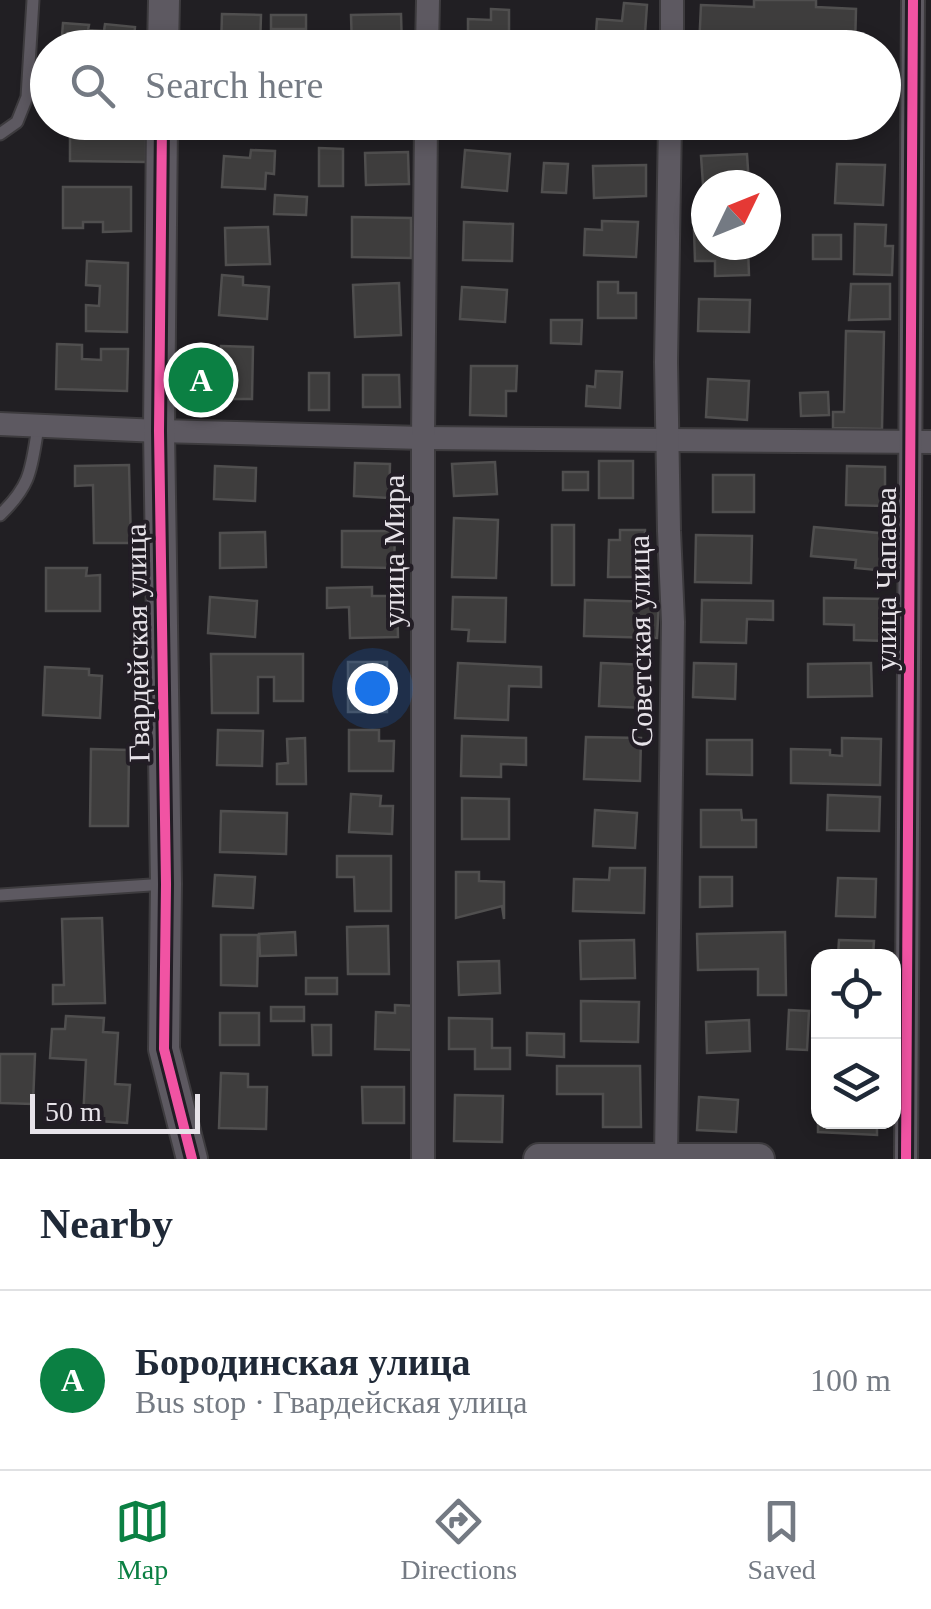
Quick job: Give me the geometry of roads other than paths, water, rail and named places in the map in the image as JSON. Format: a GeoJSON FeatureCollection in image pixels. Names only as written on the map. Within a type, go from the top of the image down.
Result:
{"type":"FeatureCollection","features":[{"type":"Feature","properties":{"kind":"street"},"geometry":{"type":"LineString","coordinates":[[163,30],[164,0]]}},
{"type":"Feature","properties":{"kind":"street"},"geometry":{"type":"LineString","coordinates":[[427,30],[428,0]]}},
{"type":"Feature","properties":{"kind":"street"},"geometry":{"type":"LineString","coordinates":[[672,0],[672,30]]}},
{"type":"Feature","properties":{"kind":"street","name":"улица Чапаева"},"geometry":{"type":"LineString","coordinates":[[906,1159],[921,442],[913,0]]}},
{"type":"Feature","properties":{"kind":"street","name":"Гвардейская улица"},"geometry":{"type":"LineString","coordinates":[[162,140],[159,431],[166,884],[164,1050],[192,1159]]}},
{"type":"Feature","properties":{"kind":"street","name":"улица Мира"},"geometry":{"type":"LineString","coordinates":[[422,1159],[426,140]]}},
{"type":"Feature","properties":{"kind":"street","name":"Советская улица"},"geometry":{"type":"LineString","coordinates":[[666,1158],[673,622],[666,362],[670,140]]}},
{"type":"Feature","properties":{"kind":"street"},"geometry":{"type":"LineString","coordinates":[[0,424],[422,438],[921,442]]}},
{"type":"Feature","properties":{"kind":"street"},"geometry":{"type":"LineString","coordinates":[[539,1159],[758,1159]]}},
{"type":"Feature","properties":{"kind":"lane"},"geometry":{"type":"LineString","coordinates":[[31,30],[33,0]]}},
{"type":"Feature","properties":{"kind":"lane"},"geometry":{"type":"LineString","coordinates":[[0,134],[16,122],[27,97],[30,48]]}},
{"type":"Feature","properties":{"kind":"lane"},"geometry":{"type":"LineString","coordinates":[[0,515],[26,486],[38,427]]}},
{"type":"Feature","properties":{"kind":"lane"},"geometry":{"type":"LineString","coordinates":[[0,895],[166,884]]}},
{"type":"Feature","properties":{"kind":"place","name":"Бородинская улица"},"geometry":{"type":"Point","coordinates":[201,380]}}]}
